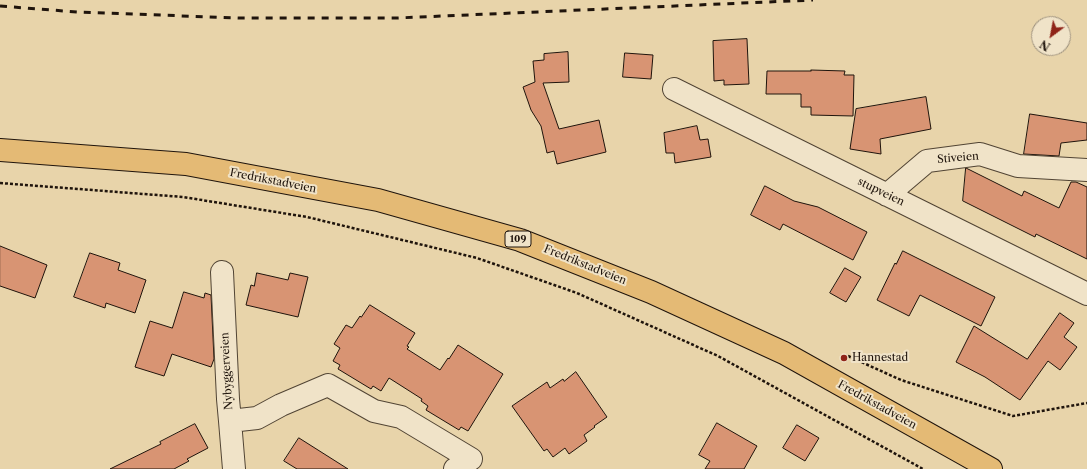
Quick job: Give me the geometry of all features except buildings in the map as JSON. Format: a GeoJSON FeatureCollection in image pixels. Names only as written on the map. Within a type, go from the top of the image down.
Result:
{"type":"FeatureCollection","features":[{"type":"Feature","properties":{"kind":"main road","name":"Fredrikstadveien"},"geometry":{"type":"LineString","coordinates":[[0,150],[186,164],[378,200],[520,240],[651,292],[784,353],[991,469]]}},
{"type":"Feature","properties":{"kind":"street","name":"stupveien"},"geometry":{"type":"LineString","coordinates":[[674,89],[1087,294]]}},
{"type":"Feature","properties":{"kind":"street","name":"Stiveien"},"geometry":{"type":"LineString","coordinates":[[887,195],[927,161],[980,154],[1018,166],[1087,170]]}},
{"type":"Feature","properties":{"kind":"street","name":"Nybyggerveien"},"geometry":{"type":"LineString","coordinates":[[222,272],[228,399],[234,469]]}},
{"type":"Feature","properties":{"kind":"street"},"geometry":{"type":"LineString","coordinates":[[230,421],[257,418],[281,405],[328,385],[374,411],[401,417],[471,459],[455,469]]}},
{"type":"Feature","properties":{"kind":"path"},"geometry":{"type":"LineString","coordinates":[[0,184],[183,197],[307,217],[477,258],[577,294],[718,356],[922,469]]}},
{"type":"Feature","properties":{"kind":"path"},"geometry":{"type":"LineString","coordinates":[[848,356],[900,380],[1013,416],[1087,403]]}},
{"type":"Feature","properties":{"kind":"railway"},"geometry":{"type":"LineString","coordinates":[[0,6],[77,12],[239,18],[397,18],[813,0]]}},
{"type":"Feature","properties":{"kind":"place","name":"Hannestad"},"geometry":{"type":"Point","coordinates":[844,358]}}]}
